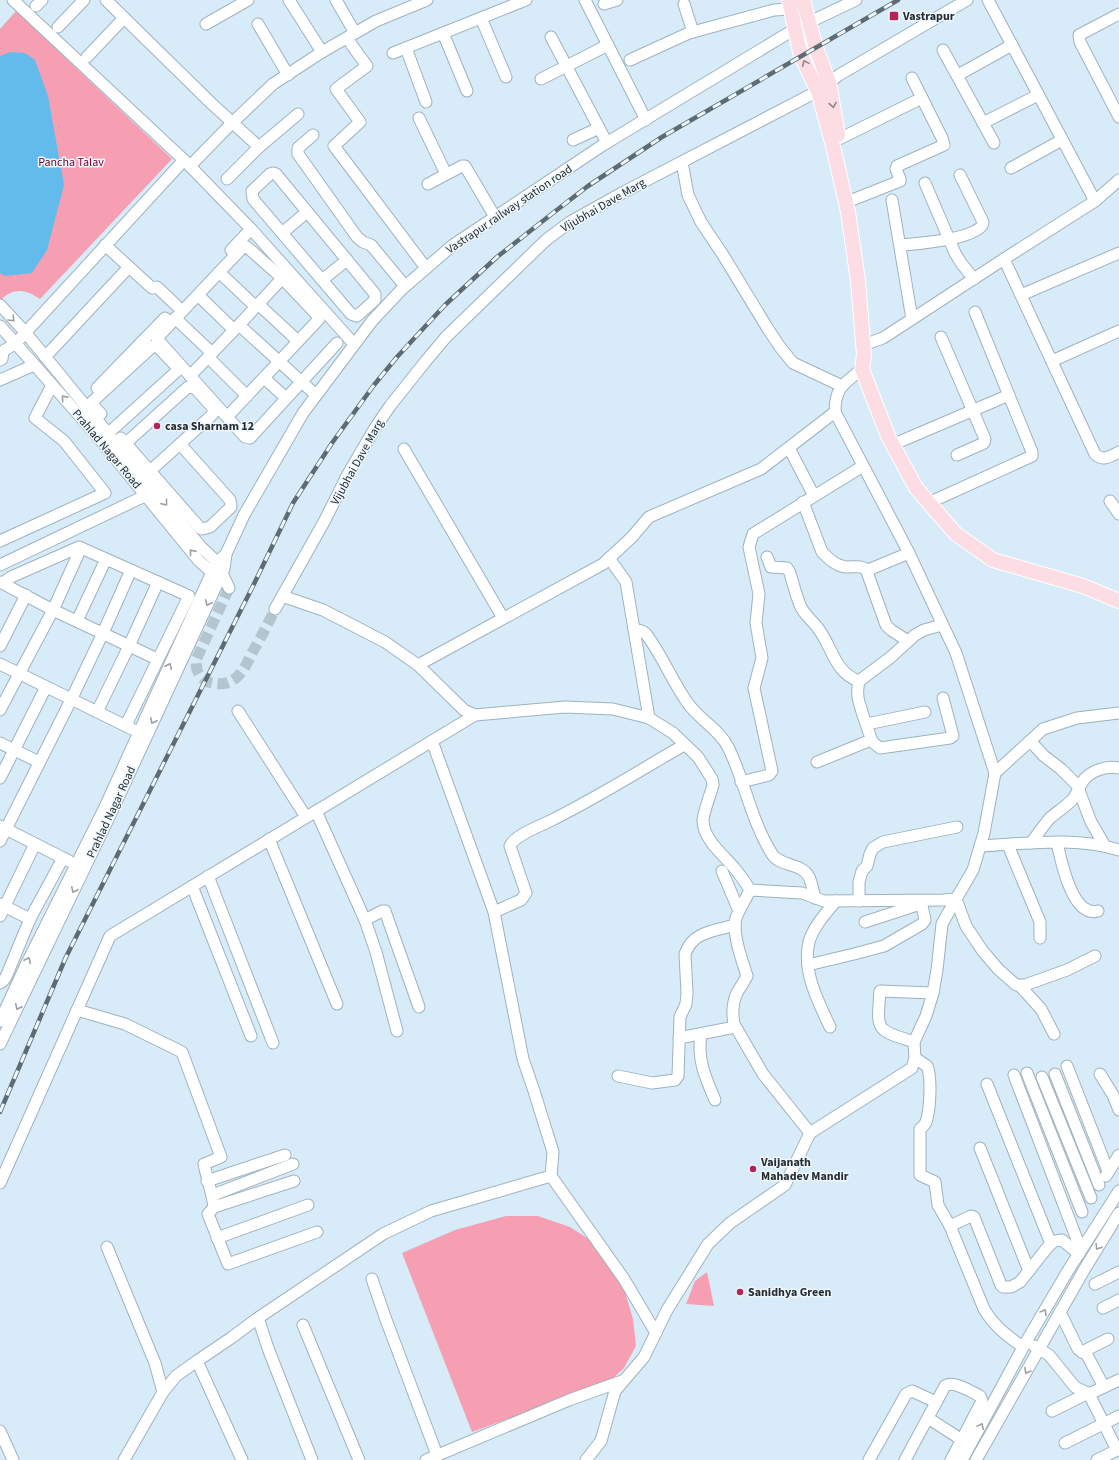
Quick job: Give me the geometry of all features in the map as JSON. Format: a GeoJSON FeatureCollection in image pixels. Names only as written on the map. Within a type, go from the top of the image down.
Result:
{"type":"FeatureCollection","features":[{"type":"Feature","properties":{"kind":"main road"},"geometry":{"type":"LineString","coordinates":[[803,0],[816,48],[829,83],[852,200],[865,280],[866,343],[862,370],[888,436],[916,488],[956,534],[993,560],[1083,586],[1119,601]]}},
{"type":"Feature","properties":{"kind":"main road"},"geometry":{"type":"LineString","coordinates":[[790,5],[802,56],[818,91],[833,146],[848,212],[866,343],[870,355],[869,369],[898,442],[921,485],[960,529],[996,554],[1085,580],[1119,593]]}},
{"type":"Feature","properties":{"kind":"street"},"geometry":{"type":"LineString","coordinates":[[13,0],[187,163],[251,228],[318,316],[319,319],[227,417]]}},
{"type":"Feature","properties":{"kind":"street"},"geometry":{"type":"LineString","coordinates":[[58,27],[84,0]]}},
{"type":"Feature","properties":{"kind":"street"},"geometry":{"type":"LineString","coordinates":[[206,24],[248,0]]}},
{"type":"Feature","properties":{"kind":"street"},"geometry":{"type":"LineString","coordinates":[[289,0],[322,52]]}},
{"type":"Feature","properties":{"kind":"street"},"geometry":{"type":"LineString","coordinates":[[336,0],[355,33]]}},
{"type":"Feature","properties":{"kind":"street"},"geometry":{"type":"LineString","coordinates":[[1,354],[15,344],[105,245],[187,163],[273,84],[322,52],[376,21],[427,0]]}},
{"type":"Feature","properties":{"kind":"street"},"geometry":{"type":"LineString","coordinates":[[393,53],[526,0]]}},
{"type":"Feature","properties":{"kind":"street"},"geometry":{"type":"LineString","coordinates":[[585,0],[646,120]]}},
{"type":"Feature","properties":{"kind":"street"},"geometry":{"type":"LineString","coordinates":[[604,4],[617,0]]}},
{"type":"Feature","properties":{"kind":"street","name":"Vijubhai Dave Marg"},"geometry":{"type":"LineString","coordinates":[[282,596],[375,428],[446,337],[546,240],[570,222],[622,192],[818,91],[839,75],[967,0]]}},
{"type":"Feature","properties":{"kind":"street"},"geometry":{"type":"LineString","coordinates":[[988,0],[1095,201]]}},
{"type":"Feature","properties":{"kind":"street","name":"Vastrapur railway station road"},"geometry":{"type":"LineString","coordinates":[[226,554],[244,515],[302,413],[372,321],[405,286],[453,245],[607,143],[795,29],[853,1]]}},
{"type":"Feature","properties":{"kind":"street"},"geometry":{"type":"LineString","coordinates":[[112,2],[124,18],[232,123],[259,147]]}},
{"type":"Feature","properties":{"kind":"street"},"geometry":{"type":"LineString","coordinates":[[684,4],[693,32]]}},
{"type":"Feature","properties":{"kind":"street"},"geometry":{"type":"LineString","coordinates":[[630,60],[693,32],[790,5]]}},
{"type":"Feature","properties":{"kind":"street"},"geometry":{"type":"LineString","coordinates":[[1119,14],[1079,35],[1080,42],[1115,98],[1119,117]]}},
{"type":"Feature","properties":{"kind":"street"},"geometry":{"type":"LineString","coordinates":[[87,57],[124,18]]}},
{"type":"Feature","properties":{"kind":"street"},"geometry":{"type":"LineString","coordinates":[[481,18],[506,77]]}},
{"type":"Feature","properties":{"kind":"street"},"geometry":{"type":"LineString","coordinates":[[258,24],[288,75]]}},
{"type":"Feature","properties":{"kind":"street"},"geometry":{"type":"LineString","coordinates":[[443,33],[467,91]]}},
{"type":"Feature","properties":{"kind":"street"},"geometry":{"type":"LineString","coordinates":[[551,37],[607,143]]}},
{"type":"Feature","properties":{"kind":"street"},"geometry":{"type":"LineString","coordinates":[[352,44],[367,66],[336,89],[360,122],[334,146],[426,268]]}},
{"type":"Feature","properties":{"kind":"street"},"geometry":{"type":"LineString","coordinates":[[541,79],[608,45]]}},
{"type":"Feature","properties":{"kind":"street"},"geometry":{"type":"LineString","coordinates":[[958,76],[1012,45]]}},
{"type":"Feature","properties":{"kind":"street"},"geometry":{"type":"LineString","coordinates":[[406,48],[426,102]]}},
{"type":"Feature","properties":{"kind":"street"},"geometry":{"type":"LineString","coordinates":[[943,50],[994,143]]}},
{"type":"Feature","properties":{"kind":"street"},"geometry":{"type":"LineString","coordinates":[[852,200],[900,181],[896,169],[897,166],[944,145],[942,138],[912,78]]}},
{"type":"Feature","properties":{"kind":"street"},"geometry":{"type":"LineString","coordinates":[[983,123],[1038,95]]}},
{"type":"Feature","properties":{"kind":"street"},"geometry":{"type":"LineString","coordinates":[[839,139],[922,98]]}},
{"type":"Feature","properties":{"kind":"street"},"geometry":{"type":"LineString","coordinates":[[227,179],[259,147],[298,114]]}},
{"type":"Feature","properties":{"kind":"street"},"geometry":{"type":"LineString","coordinates":[[419,118],[446,174]]}},
{"type":"Feature","properties":{"kind":"street"},"geometry":{"type":"LineString","coordinates":[[574,140],[599,128]]}},
{"type":"Feature","properties":{"kind":"street"},"geometry":{"type":"LineString","coordinates":[[313,135],[298,148],[298,154],[358,237],[363,242],[371,245],[405,286]]}},
{"type":"Feature","properties":{"kind":"street"},"geometry":{"type":"LineString","coordinates":[[1011,168],[1062,140]]}},
{"type":"Feature","properties":{"kind":"street"},"geometry":{"type":"LineString","coordinates":[[682,162],[688,195],[701,222],[780,347],[793,363],[842,386]]}},
{"type":"Feature","properties":{"kind":"street"},"geometry":{"type":"LineString","coordinates":[[428,184],[462,166],[465,166],[495,217]]}},
{"type":"Feature","properties":{"kind":"street"},"geometry":{"type":"LineString","coordinates":[[270,174],[276,174],[375,294],[375,300],[357,316],[351,314],[282,233],[251,195],[252,191],[270,174]]}},
{"type":"Feature","properties":{"kind":"street"},"geometry":{"type":"LineString","coordinates":[[900,245],[948,239],[979,230],[984,224],[960,174]]}},
{"type":"Feature","properties":{"kind":"street"},"geometry":{"type":"LineString","coordinates":[[866,343],[883,338],[1004,258],[1095,201],[1119,180]]}},
{"type":"Feature","properties":{"kind":"street"},"geometry":{"type":"LineString","coordinates":[[925,183],[948,239],[961,263],[974,279]]}},
{"type":"Feature","properties":{"kind":"street"},"geometry":{"type":"LineString","coordinates":[[892,200],[912,319]]}},
{"type":"Feature","properties":{"kind":"street"},"geometry":{"type":"LineString","coordinates":[[282,233],[307,212]]}},
{"type":"Feature","properties":{"kind":"street"},"geometry":{"type":"LineString","coordinates":[[83,403],[251,228]]}},
{"type":"Feature","properties":{"kind":"street"},"geometry":{"type":"LineString","coordinates":[[105,245],[152,288],[157,287],[177,306]]}},
{"type":"Feature","properties":{"kind":"street"},"geometry":{"type":"LineString","coordinates":[[336,343],[250,438],[245,437],[157,338],[244,246],[284,271],[354,344]]}},
{"type":"Feature","properties":{"kind":"street"},"geometry":{"type":"LineString","coordinates":[[190,376],[257,305],[284,271],[296,250]]}},
{"type":"Feature","properties":{"kind":"street"},"geometry":{"type":"LineString","coordinates":[[1021,295],[1119,253]]}},
{"type":"Feature","properties":{"kind":"street"},"geometry":{"type":"LineString","coordinates":[[1004,258],[1095,454],[1101,458],[1106,458],[1119,452]]}},
{"type":"Feature","properties":{"kind":"street"},"geometry":{"type":"LineString","coordinates":[[322,280],[347,260]]}},
{"type":"Feature","properties":{"kind":"street"},"geometry":{"type":"LineString","coordinates":[[45,357],[129,267]]}},
{"type":"Feature","properties":{"kind":"street"},"geometry":{"type":"LineString","coordinates":[[219,272],[298,341]]}},
{"type":"Feature","properties":{"kind":"street"},"geometry":{"type":"LineString","coordinates":[[198,295],[279,362],[316,395]]}},
{"type":"Feature","properties":{"kind":"street"},"geometry":{"type":"LineString","coordinates":[[0,305],[25,332],[83,403],[150,471],[202,529],[210,526],[231,507],[230,500],[180,444]]}},
{"type":"Feature","properties":{"kind":"street"},"geometry":{"type":"LineString","coordinates":[[935,500],[1032,456],[1032,452],[975,312]]}},
{"type":"Feature","properties":{"kind":"street"},"geometry":{"type":"LineString","coordinates":[[175,318],[247,396]]}},
{"type":"Feature","properties":{"kind":"street","name":"Prahlad Nagar Road"},"geometry":{"type":"LineString","coordinates":[[0,326],[93,431],[151,493],[199,561],[219,571]]}},
{"type":"Feature","properties":{"kind":"street"},"geometry":{"type":"LineString","coordinates":[[1052,361],[1119,331]]}},
{"type":"Feature","properties":{"kind":"street"},"geometry":{"type":"LineString","coordinates":[[941,337],[985,439],[985,442],[957,454]]}},
{"type":"Feature","properties":{"kind":"street"},"geometry":{"type":"LineString","coordinates":[[0,566],[151,493],[121,441],[92,402],[153,346],[157,346],[176,366],[177,371],[113,429]]}},
{"type":"Feature","properties":{"kind":"street"},"geometry":{"type":"LineString","coordinates":[[0,380],[34,365]]}},
{"type":"Feature","properties":{"kind":"street"},"geometry":{"type":"LineString","coordinates":[[586,1460],[601,1441],[615,1391],[644,1357],[667,1310],[708,1244],[730,1223],[785,1185],[810,1133],[912,1068],[915,1058],[914,1042],[926,1016],[933,993],[942,924],[973,870],[980,846],[994,773],[956,653],[909,553],[835,412],[835,399],[842,386],[862,370]]}},
{"type":"Feature","properties":{"kind":"street"},"geometry":{"type":"LineString","coordinates":[[264,378],[286,398]]}},
{"type":"Feature","properties":{"kind":"street"},"geometry":{"type":"LineString","coordinates":[[0,541],[105,493],[64,441],[35,418],[52,385]]}},
{"type":"Feature","properties":{"kind":"street"},"geometry":{"type":"LineString","coordinates":[[121,441],[188,387],[192,386],[195,388],[213,408],[213,414],[150,471]]}},
{"type":"Feature","properties":{"kind":"street"},"geometry":{"type":"LineString","coordinates":[[898,442],[1009,395]]}},
{"type":"Feature","properties":{"kind":"street"},"geometry":{"type":"LineString","coordinates":[[418,665],[603,564],[632,537],[649,517],[761,469],[835,412]]}},
{"type":"Feature","properties":{"kind":"street"},"geometry":{"type":"LineString","coordinates":[[789,448],[814,496]]}},
{"type":"Feature","properties":{"kind":"street"},"geometry":{"type":"LineString","coordinates":[[404,449],[503,618]]}},
{"type":"Feature","properties":{"kind":"street"},"geometry":{"type":"LineString","coordinates":[[742,782],[769,775],[772,772],[754,688],[762,658],[756,623],[759,594],[749,547],[750,540],[753,534],[863,466]]}},
{"type":"Feature","properties":{"kind":"street"},"geometry":{"type":"LineString","coordinates":[[1110,501],[1119,514]]}},
{"type":"Feature","properties":{"kind":"street"},"geometry":{"type":"LineString","coordinates":[[803,502],[822,552],[836,564],[845,567],[859,566],[868,570],[909,553]]}},
{"type":"Feature","properties":{"kind":"street"},"geometry":{"type":"LineString","coordinates":[[2,582],[79,547],[188,596],[126,725]]}},
{"type":"Feature","properties":{"kind":"street"},"geometry":{"type":"LineString","coordinates":[[0,710],[53,610],[81,548]]}},
{"type":"Feature","properties":{"kind":"street","name":"Prahlad Nagar Road"},"geometry":{"type":"LineString","coordinates":[[0,1044],[81,865],[105,807],[142,734],[226,554]]}},
{"type":"Feature","properties":{"kind":"street"},"geometry":{"type":"LineString","coordinates":[[767,557],[770,567],[787,568],[803,611],[817,627],[836,661],[845,673],[851,678],[860,681]]}},
{"type":"Feature","properties":{"kind":"street"},"geometry":{"type":"LineString","coordinates":[[609,558],[626,582],[649,718]]}},
{"type":"Feature","properties":{"kind":"street"},"geometry":{"type":"LineString","coordinates":[[77,621],[106,559]]}},
{"type":"Feature","properties":{"kind":"street"},"geometry":{"type":"LineString","coordinates":[[0,841],[3,828],[71,700],[131,570]]}},
{"type":"Feature","properties":{"kind":"street"},"geometry":{"type":"LineString","coordinates":[[868,570],[867,575],[886,625],[908,641]]}},
{"type":"Feature","properties":{"kind":"street"},"geometry":{"type":"LineString","coordinates":[[219,571],[229,588]]}},
{"type":"Feature","properties":{"kind":"street"},"geometry":{"type":"LineString","coordinates":[[2,582],[53,610],[158,660]]}},
{"type":"Feature","properties":{"kind":"street"},"geometry":{"type":"LineString","coordinates":[[97,712],[158,582]]}},
{"type":"Feature","properties":{"kind":"street"},"geometry":{"type":"LineString","coordinates":[[0,646],[26,595]]}},
{"type":"Feature","properties":{"kind":"street"},"geometry":{"type":"LineString","coordinates":[[275,610],[282,596],[323,610],[385,642],[418,665],[464,710],[475,715]]}},
{"type":"Feature","properties":{"kind":"street"},"geometry":{"type":"LineString","coordinates":[[942,625],[924,630],[908,641],[860,681],[857,689],[858,698],[871,740],[880,748],[950,738],[953,736],[943,698]]}},
{"type":"Feature","properties":{"kind":"street"},"geometry":{"type":"LineString","coordinates":[[634,629],[642,631],[646,634],[688,704],[722,739],[734,761],[755,818],[772,854],[776,859],[795,865],[806,872],[810,878],[815,898]]}},
{"type":"Feature","properties":{"kind":"street"},"geometry":{"type":"LineString","coordinates":[[0,664],[142,734]]}},
{"type":"Feature","properties":{"kind":"street"},"geometry":{"type":"LineString","coordinates":[[0,778],[46,687]]}},
{"type":"Feature","properties":{"kind":"street"},"geometry":{"type":"LineString","coordinates":[[0,1183],[110,936],[475,715],[565,706],[613,709],[649,718],[673,733],[698,757],[712,779],[713,785],[703,820],[708,837],[736,870],[750,890]]}},
{"type":"Feature","properties":{"kind":"street"},"geometry":{"type":"LineString","coordinates":[[238,711],[306,817]]}},
{"type":"Feature","properties":{"kind":"street"},"geometry":{"type":"LineString","coordinates":[[867,724],[925,712]]}},
{"type":"Feature","properties":{"kind":"street"},"geometry":{"type":"LineString","coordinates":[[994,773],[1043,729],[1077,718],[1119,714]]}},
{"type":"Feature","properties":{"kind":"street"},"geometry":{"type":"LineString","coordinates":[[818,762],[871,740]]}},
{"type":"Feature","properties":{"kind":"street"},"geometry":{"type":"LineString","coordinates":[[432,741],[494,912],[523,1059],[553,1152],[551,1176],[624,1279],[656,1333]]}},
{"type":"Feature","properties":{"kind":"street"},"geometry":{"type":"LineString","coordinates":[[1030,741],[1044,756],[1073,780],[1079,789],[1091,822],[1105,846]]}},
{"type":"Feature","properties":{"kind":"street"},"geometry":{"type":"LineString","coordinates":[[0,743],[39,762]]}},
{"type":"Feature","properties":{"kind":"street"},"geometry":{"type":"LineString","coordinates":[[494,912],[522,900],[526,893],[510,846],[512,841],[597,797],[684,745]]}},
{"type":"Feature","properties":{"kind":"street"},"geometry":{"type":"LineString","coordinates":[[1031,844],[1050,819],[1072,801],[1086,778],[1104,767],[1112,766],[1119,768]]}},
{"type":"Feature","properties":{"kind":"street"},"geometry":{"type":"LineString","coordinates":[[316,811],[365,920],[378,958],[397,1031]]}},
{"type":"Feature","properties":{"kind":"street"},"geometry":{"type":"LineString","coordinates":[[859,901],[860,877],[862,871],[867,866],[870,854],[878,844],[956,827]]}},
{"type":"Feature","properties":{"kind":"street"},"geometry":{"type":"LineString","coordinates":[[3,828],[63,858],[81,865]]}},
{"type":"Feature","properties":{"kind":"street"},"geometry":{"type":"LineString","coordinates":[[269,839],[337,1004]]}},
{"type":"Feature","properties":{"kind":"street"},"geometry":{"type":"LineString","coordinates":[[1057,843],[1064,873],[1075,896],[1084,909],[1090,912],[1098,911]]}},
{"type":"Feature","properties":{"kind":"street"},"geometry":{"type":"LineString","coordinates":[[980,846],[1081,843],[1105,846],[1119,850]]}},
{"type":"Feature","properties":{"kind":"street"},"geometry":{"type":"LineString","coordinates":[[30,919],[2,909],[35,844]]}},
{"type":"Feature","properties":{"kind":"street"},"geometry":{"type":"LineString","coordinates":[[1008,845],[1040,922],[1040,938]]}},
{"type":"Feature","properties":{"kind":"street"},"geometry":{"type":"LineString","coordinates":[[0,983],[6,977],[30,919],[63,858]]}},
{"type":"Feature","properties":{"kind":"street","name":"Prahlad Nagar Road"},"geometry":{"type":"LineString","coordinates":[[0,1021],[4,1003],[81,865]]}},
{"type":"Feature","properties":{"kind":"street"},"geometry":{"type":"LineString","coordinates":[[722,871],[739,911]]}},
{"type":"Feature","properties":{"kind":"street"},"geometry":{"type":"LineString","coordinates":[[208,876],[273,1042]]}},
{"type":"Feature","properties":{"kind":"street"},"geometry":{"type":"LineString","coordinates":[[192,886],[251,1036]]}},
{"type":"Feature","properties":{"kind":"street"},"geometry":{"type":"LineString","coordinates":[[750,890],[802,893],[824,901],[921,902],[956,899]]}},
{"type":"Feature","properties":{"kind":"street"},"geometry":{"type":"LineString","coordinates":[[750,890],[736,917],[735,925],[736,936],[747,976],[739,990],[735,1002],[733,1018],[735,1027],[763,1074],[810,1133]]}},
{"type":"Feature","properties":{"kind":"street"},"geometry":{"type":"LineString","coordinates":[[956,899],[966,926],[982,950],[1002,973],[1012,982],[1020,986],[1041,1009],[1054,1034]]}},
{"type":"Feature","properties":{"kind":"street"},"geometry":{"type":"LineString","coordinates":[[830,1027],[819,1003],[810,976],[808,965],[809,941],[821,919],[836,901]]}},
{"type":"Feature","properties":{"kind":"street"},"geometry":{"type":"LineString","coordinates":[[865,922],[921,902]]}},
{"type":"Feature","properties":{"kind":"street"},"geometry":{"type":"LineString","coordinates":[[808,965],[884,946],[924,922],[925,920],[921,902]]}},
{"type":"Feature","properties":{"kind":"street"},"geometry":{"type":"LineString","coordinates":[[365,920],[382,911],[385,911],[419,1007]]}},
{"type":"Feature","properties":{"kind":"street"},"geometry":{"type":"LineString","coordinates":[[618,1076],[652,1083],[675,1080],[678,1076],[680,1017],[687,999],[686,954],[688,948],[692,940],[700,935],[735,925]]}},
{"type":"Feature","properties":{"kind":"street"},"geometry":{"type":"LineString","coordinates":[[1020,986],[1067,970],[1095,956]]}},
{"type":"Feature","properties":{"kind":"street"},"geometry":{"type":"LineString","coordinates":[[914,1042],[887,1033],[880,1027],[878,1021],[880,991],[933,993]]}},
{"type":"Feature","properties":{"kind":"street"},"geometry":{"type":"LineString","coordinates":[[77,1010],[125,1024],[182,1052],[221,1157],[204,1164],[214,1207]]}},
{"type":"Feature","properties":{"kind":"street"},"geometry":{"type":"LineString","coordinates":[[680,1038],[735,1027]]}},
{"type":"Feature","properties":{"kind":"street"},"geometry":{"type":"LineString","coordinates":[[701,1034],[699,1044],[703,1073],[715,1100]]}},
{"type":"Feature","properties":{"kind":"street"},"geometry":{"type":"LineString","coordinates":[[915,1058],[927,1066],[930,1077],[926,1124],[920,1129],[920,1173],[926,1178],[935,1182],[938,1204],[950,1226],[984,1309],[991,1321],[1000,1330],[1025,1345],[1038,1349],[1049,1355],[1075,1387],[1089,1394],[1118,1449],[1103,1459]]}},
{"type":"Feature","properties":{"kind":"street"},"geometry":{"type":"LineString","coordinates":[[1067,1066],[1108,1171]]}},
{"type":"Feature","properties":{"kind":"street"},"geometry":{"type":"LineString","coordinates":[[1027,1073],[1082,1212]]}},
{"type":"Feature","properties":{"kind":"street"},"geometry":{"type":"LineString","coordinates":[[1055,1074],[1099,1185]]}},
{"type":"Feature","properties":{"kind":"street"},"geometry":{"type":"LineString","coordinates":[[1100,1074],[1113,1096],[1119,1110]]}},
{"type":"Feature","properties":{"kind":"street"},"geometry":{"type":"LineString","coordinates":[[1014,1075],[1072,1226],[1080,1252]]}},
{"type":"Feature","properties":{"kind":"street"},"geometry":{"type":"LineString","coordinates":[[1042,1077],[1091,1198]]}},
{"type":"Feature","properties":{"kind":"street"},"geometry":{"type":"LineString","coordinates":[[987,1084],[1051,1244]]}},
{"type":"Feature","properties":{"kind":"street"},"geometry":{"type":"LineString","coordinates":[[980,1148],[1029,1271]]}},
{"type":"Feature","properties":{"kind":"street"},"geometry":{"type":"LineString","coordinates":[[207,1181],[284,1155]]}},
{"type":"Feature","properties":{"kind":"street"},"geometry":{"type":"LineString","coordinates":[[1072,1226],[1119,1155]]}},
{"type":"Feature","properties":{"kind":"street"},"geometry":{"type":"LineString","coordinates":[[212,1195],[293,1164]]}},
{"type":"Feature","properties":{"kind":"street"},"geometry":{"type":"LineString","coordinates":[[124,1460],[163,1392],[176,1376],[258,1318],[383,1234],[431,1211],[551,1176]]}},
{"type":"Feature","properties":{"kind":"street"},"geometry":{"type":"LineString","coordinates":[[294,1181],[214,1207],[208,1214],[228,1264],[317,1232]]}},
{"type":"Feature","properties":{"kind":"street"},"geometry":{"type":"LineString","coordinates":[[962,1460],[1025,1345],[1080,1252],[1119,1191]]}},
{"type":"Feature","properties":{"kind":"street"},"geometry":{"type":"LineString","coordinates":[[217,1238],[308,1205]]}},
{"type":"Feature","properties":{"kind":"street"},"geometry":{"type":"LineString","coordinates":[[976,1460],[1038,1349],[1119,1213]]}},
{"type":"Feature","properties":{"kind":"street"},"geometry":{"type":"LineString","coordinates":[[950,1226],[971,1216],[974,1217],[1003,1287],[1015,1286],[1020,1282],[1055,1241],[1062,1240],[1080,1252]]}},
{"type":"Feature","properties":{"kind":"street"},"geometry":{"type":"LineString","coordinates":[[107,1247],[155,1363],[163,1392]]}},
{"type":"Feature","properties":{"kind":"street"},"geometry":{"type":"LineString","coordinates":[[1095,1284],[1119,1272]]}},
{"type":"Feature","properties":{"kind":"street"},"geometry":{"type":"LineString","coordinates":[[372,1279],[437,1455]]}},
{"type":"Feature","properties":{"kind":"street"},"geometry":{"type":"LineString","coordinates":[[1103,1308],[1119,1300]]}},
{"type":"Feature","properties":{"kind":"street"},"geometry":{"type":"LineString","coordinates":[[1060,1312],[1078,1349],[1087,1355],[1104,1387]]}},
{"type":"Feature","properties":{"kind":"street"},"geometry":{"type":"LineString","coordinates":[[258,1318],[269,1351],[312,1460]]}},
{"type":"Feature","properties":{"kind":"street"},"geometry":{"type":"LineString","coordinates":[[303,1325],[360,1460]]}},
{"type":"Feature","properties":{"kind":"street"},"geometry":{"type":"LineString","coordinates":[[1082,1352],[1108,1339]]}},
{"type":"Feature","properties":{"kind":"street"},"geometry":{"type":"LineString","coordinates":[[197,1361],[242,1460]]}},
{"type":"Feature","properties":{"kind":"street"},"geometry":{"type":"LineString","coordinates":[[1052,1411],[1119,1380]]}},
{"type":"Feature","properties":{"kind":"street"},"geometry":{"type":"LineString","coordinates":[[426,1460],[569,1400],[624,1381]]}},
{"type":"Feature","properties":{"kind":"street"},"geometry":{"type":"LineString","coordinates":[[905,1460],[947,1384],[953,1384],[980,1396],[982,1401],[951,1460]]}},
{"type":"Feature","properties":{"kind":"street"},"geometry":{"type":"LineString","coordinates":[[869,1460],[906,1394],[912,1391],[936,1402]]}},
{"type":"Feature","properties":{"kind":"street"},"geometry":{"type":"LineString","coordinates":[[1065,1443],[1119,1416]]}},
{"type":"Feature","properties":{"kind":"street"},"geometry":{"type":"LineString","coordinates":[[928,1418],[962,1440]]}},
{"type":"Feature","properties":{"kind":"street"},"geometry":{"type":"LineString","coordinates":[[0,1431],[13,1460]]}},
{"type":"Feature","properties":{"kind":"green space","name":"Pancha Talav"},"geometry":{"type":"Polygon","coordinates":[[[16,11],[172,159],[40,299],[30,293],[19,291],[9,293],[0,301],[0,29],[16,11]]]}},
{"type":"Feature","properties":{"kind":"green space"},"geometry":{"type":"Polygon","coordinates":[[[506,1216],[538,1216],[570,1227],[587,1238],[617,1265],[633,1319],[636,1346],[624,1368],[610,1381],[472,1432],[402,1253],[455,1230],[506,1216]]]}},
{"type":"Feature","properties":{"kind":"green space"},"geometry":{"type":"Polygon","coordinates":[[[707,1272],[714,1306],[686,1304],[695,1281],[707,1272]]]}},
{"type":"Feature","properties":{"kind":"water"},"geometry":{"type":"Polygon","coordinates":[[[10,52],[25,53],[35,60],[48,96],[64,185],[47,250],[32,273],[5,276],[0,273],[0,56],[10,52]]]}},
{"type":"Feature","properties":{"kind":"tunnel"},"geometry":{"type":"LineString","coordinates":[[229,588],[196,660],[198,673],[208,682],[216,684],[227,683],[234,680],[239,675],[246,666],[275,609]]}},
{"type":"Feature","properties":{"kind":"railway"},"geometry":{"type":"LineString","coordinates":[[0,1112],[66,957],[253,586],[293,503],[332,443],[374,385],[397,357],[445,305],[497,257],[588,186],[662,137],[898,0]]}},
{"type":"Feature","properties":{"kind":"place","name":"Vastrapur"},"geometry":{"type":"Point","coordinates":[894,16]}},
{"type":"Feature","properties":{"kind":"place","name":"casa Sharnam 12"},"geometry":{"type":"Point","coordinates":[157,426]}},
{"type":"Feature","properties":{"kind":"place","name":"Vaijanath Mahadev Mandir"},"geometry":{"type":"Point","coordinates":[753,1169]}},
{"type":"Feature","properties":{"kind":"place","name":"Sanidhya Green"},"geometry":{"type":"Point","coordinates":[740,1292]}}]}
